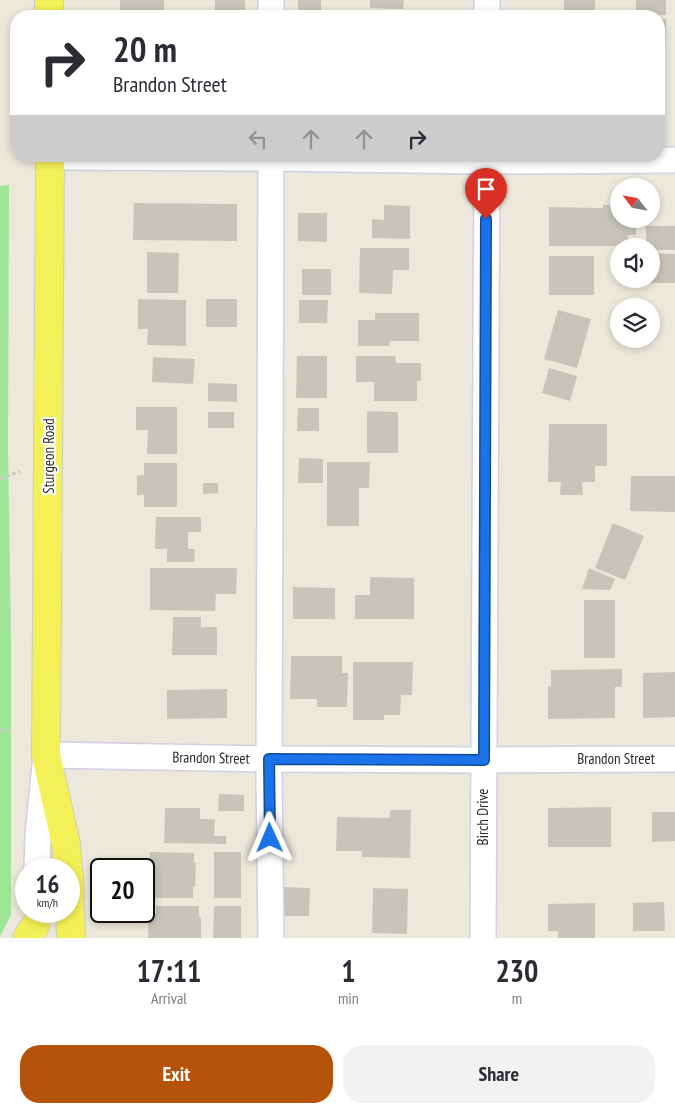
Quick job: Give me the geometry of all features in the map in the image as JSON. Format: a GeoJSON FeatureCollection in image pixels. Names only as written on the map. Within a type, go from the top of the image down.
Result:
{"type":"FeatureCollection","features":[{"type":"Feature","properties":{"kind":"main road","name":"Sturgeon Road"},"geometry":{"type":"LineString","coordinates":[[50,162],[46,755],[66,844],[67,858]]}},
{"type":"Feature","properties":{"kind":"main road"},"geometry":{"type":"LineString","coordinates":[[71,923],[71,937]]}},
{"type":"Feature","properties":{"kind":"street"},"geometry":{"type":"LineString","coordinates":[[271,162],[269,759],[271,938]]}},
{"type":"Feature","properties":{"kind":"street","name":"Birch Drive"},"geometry":{"type":"LineString","coordinates":[[483,938],[487,162]]}},
{"type":"Feature","properties":{"kind":"street","name":"Brandon Street"},"geometry":{"type":"LineString","coordinates":[[46,755],[269,759],[675,759]]}},
{"type":"Feature","properties":{"kind":"street","name":"Sturgeon Road"},"geometry":{"type":"LineString","coordinates":[[37,858],[46,755]]}},
{"type":"Feature","properties":{"kind":"path"},"geometry":{"type":"LineString","coordinates":[[0,479],[20,471]]}},
{"type":"Feature","properties":{"kind":"path"},"geometry":{"type":"LineString","coordinates":[[0,730],[11,731]]}},
{"type":"Feature","properties":{"kind":"green space"},"geometry":{"type":"Polygon","coordinates":[[[9,185],[8,450],[11,640],[11,915],[0,936],[0,186],[9,185]]]}},
{"type":"Feature","properties":{"kind":"building"},"geometry":{"type":"Polygon","coordinates":[[[120,0],[164,0],[164,10],[120,10],[120,0]]]}},
{"type":"Feature","properties":{"kind":"building"},"geometry":{"type":"Polygon","coordinates":[[[215,0],[245,0],[245,10],[215,10],[215,0]]]}},
{"type":"Feature","properties":{"kind":"building"},"geometry":{"type":"Polygon","coordinates":[[[298,0],[321,0],[321,10],[298,10],[298,0]]]}},
{"type":"Feature","properties":{"kind":"building"},"geometry":{"type":"Polygon","coordinates":[[[370,0],[404,0],[403,9],[370,8],[370,0]]]}},
{"type":"Feature","properties":{"kind":"building"},"geometry":{"type":"Polygon","coordinates":[[[564,0],[595,0],[595,10],[564,10],[564,0]]]}},
{"type":"Feature","properties":{"kind":"building"},"geometry":{"type":"Polygon","coordinates":[[[636,0],[666,0],[666,15],[665,10],[636,10],[636,0]]]}},
{"type":"Feature","properties":{"kind":"building"},"geometry":{"type":"Polygon","coordinates":[[[134,203],[237,204],[237,241],[133,240],[134,203]]]}},
{"type":"Feature","properties":{"kind":"building"},"geometry":{"type":"Polygon","coordinates":[[[384,205],[410,206],[410,239],[372,238],[372,219],[384,220],[384,205]]]}},
{"type":"Feature","properties":{"kind":"building"},"geometry":{"type":"Polygon","coordinates":[[[603,205],[610,205],[610,228],[636,228],[636,235],[628,235],[628,238],[610,238],[610,246],[549,246],[549,207],[603,208],[603,205]]]}},
{"type":"Feature","properties":{"kind":"building"},"geometry":{"type":"Polygon","coordinates":[[[298,213],[327,213],[327,242],[298,241],[298,213]]]}},
{"type":"Feature","properties":{"kind":"building"},"geometry":{"type":"Polygon","coordinates":[[[675,226],[675,250],[660,250],[660,238],[646,238],[646,228],[675,226]]]}},
{"type":"Feature","properties":{"kind":"building"},"geometry":{"type":"Polygon","coordinates":[[[360,248],[409,248],[409,270],[393,270],[392,294],[359,293],[360,248]]]}},
{"type":"Feature","properties":{"kind":"building"},"geometry":{"type":"Polygon","coordinates":[[[147,252],[179,253],[178,293],[147,293],[147,252]]]}},
{"type":"Feature","properties":{"kind":"building"},"geometry":{"type":"Polygon","coordinates":[[[660,253],[675,254],[675,283],[660,283],[660,253]]]}},
{"type":"Feature","properties":{"kind":"building"},"geometry":{"type":"Polygon","coordinates":[[[549,256],[594,256],[594,295],[549,295],[549,256]]]}},
{"type":"Feature","properties":{"kind":"building"},"geometry":{"type":"Polygon","coordinates":[[[302,269],[331,269],[331,295],[302,295],[302,269]]]}},
{"type":"Feature","properties":{"kind":"building"},"geometry":{"type":"Polygon","coordinates":[[[138,299],[186,300],[186,346],[147,345],[148,329],[138,329],[138,299]]]}},
{"type":"Feature","properties":{"kind":"building"},"geometry":{"type":"Polygon","coordinates":[[[206,299],[237,299],[237,327],[206,327],[206,299]]]}},
{"type":"Feature","properties":{"kind":"building"},"geometry":{"type":"Polygon","coordinates":[[[299,300],[328,300],[327,323],[299,323],[299,300]]]}},
{"type":"Feature","properties":{"kind":"building"},"geometry":{"type":"Polygon","coordinates":[[[558,310],[591,319],[577,368],[544,359],[558,310]]]}},
{"type":"Feature","properties":{"kind":"building"},"geometry":{"type":"Polygon","coordinates":[[[375,313],[419,313],[419,341],[390,341],[389,346],[358,346],[358,320],[375,320],[375,313]]]}},
{"type":"Feature","properties":{"kind":"building"},"geometry":{"type":"Polygon","coordinates":[[[297,356],[327,356],[327,398],[296,398],[297,356]]]}},
{"type":"Feature","properties":{"kind":"building"},"geometry":{"type":"Polygon","coordinates":[[[356,356],[395,356],[396,363],[421,363],[421,381],[417,381],[417,401],[374,401],[374,382],[356,382],[356,356]]]}},
{"type":"Feature","properties":{"kind":"building"},"geometry":{"type":"Polygon","coordinates":[[[153,357],[195,359],[193,384],[152,382],[153,357]]]}},
{"type":"Feature","properties":{"kind":"building"},"geometry":{"type":"Polygon","coordinates":[[[549,368],[577,376],[570,401],[542,393],[549,368]]]}},
{"type":"Feature","properties":{"kind":"building"},"geometry":{"type":"Polygon","coordinates":[[[208,383],[237,384],[237,402],[208,401],[208,383]]]}},
{"type":"Feature","properties":{"kind":"building"},"geometry":{"type":"Polygon","coordinates":[[[136,407],[177,407],[177,454],[147,454],[148,430],[136,430],[136,407]]]}},
{"type":"Feature","properties":{"kind":"building"},"geometry":{"type":"Polygon","coordinates":[[[298,408],[319,408],[319,431],[297,431],[298,408]]]}},
{"type":"Feature","properties":{"kind":"building"},"geometry":{"type":"Polygon","coordinates":[[[367,411],[398,412],[398,453],[367,453],[367,411]]]}},
{"type":"Feature","properties":{"kind":"building"},"geometry":{"type":"Polygon","coordinates":[[[208,412],[234,412],[234,428],[208,428],[208,412]]]}},
{"type":"Feature","properties":{"kind":"building"},"geometry":{"type":"Polygon","coordinates":[[[549,424],[607,424],[607,466],[595,466],[595,482],[582,482],[583,495],[560,495],[561,482],[548,482],[549,424]]]}},
{"type":"Feature","properties":{"kind":"building"},"geometry":{"type":"Polygon","coordinates":[[[299,458],[323,459],[323,483],[298,483],[299,458]]]}},
{"type":"Feature","properties":{"kind":"building"},"geometry":{"type":"Polygon","coordinates":[[[327,462],[370,462],[369,488],[359,488],[359,526],[327,526],[327,462]]]}},
{"type":"Feature","properties":{"kind":"building"},"geometry":{"type":"Polygon","coordinates":[[[144,463],[177,463],[177,507],[144,507],[144,495],[137,495],[137,475],[144,475],[144,463]]]}},
{"type":"Feature","properties":{"kind":"building"},"geometry":{"type":"Polygon","coordinates":[[[631,476],[675,476],[675,512],[630,511],[631,476]]]}},
{"type":"Feature","properties":{"kind":"building"},"geometry":{"type":"Polygon","coordinates":[[[203,483],[218,483],[218,493],[203,494],[203,483]]]}},
{"type":"Feature","properties":{"kind":"building"},"geometry":{"type":"Polygon","coordinates":[[[156,517],[201,517],[201,532],[188,532],[188,549],[195,549],[194,562],[167,562],[167,549],[155,549],[156,517]]]}},
{"type":"Feature","properties":{"kind":"building"},"geometry":{"type":"Polygon","coordinates":[[[613,523],[644,536],[625,580],[595,568],[613,523]]]}},
{"type":"Feature","properties":{"kind":"building"},"geometry":{"type":"Polygon","coordinates":[[[150,568],[237,568],[236,594],[216,594],[215,611],[150,610],[150,568]]]}},
{"type":"Feature","properties":{"kind":"building"},"geometry":{"type":"Polygon","coordinates":[[[589,568],[615,579],[610,590],[582,589],[589,568]]]}},
{"type":"Feature","properties":{"kind":"building"},"geometry":{"type":"Polygon","coordinates":[[[370,577],[414,578],[414,619],[355,619],[355,595],[370,595],[370,577]]]}},
{"type":"Feature","properties":{"kind":"building"},"geometry":{"type":"Polygon","coordinates":[[[293,587],[335,588],[335,619],[293,619],[293,587]]]}},
{"type":"Feature","properties":{"kind":"building"},"geometry":{"type":"Polygon","coordinates":[[[584,600],[615,600],[615,658],[584,658],[584,600]]]}},
{"type":"Feature","properties":{"kind":"building"},"geometry":{"type":"Polygon","coordinates":[[[173,617],[201,617],[201,627],[217,627],[217,655],[172,655],[173,617]]]}},
{"type":"Feature","properties":{"kind":"building"},"geometry":{"type":"Polygon","coordinates":[[[291,656],[342,656],[342,673],[348,673],[347,707],[317,707],[317,699],[290,699],[291,656]]]}},
{"type":"Feature","properties":{"kind":"building"},"geometry":{"type":"Polygon","coordinates":[[[353,662],[413,662],[412,695],[401,695],[400,715],[384,715],[384,720],[353,720],[353,662]]]}},
{"type":"Feature","properties":{"kind":"building"},"geometry":{"type":"Polygon","coordinates":[[[622,669],[622,687],[615,687],[615,718],[548,719],[548,686],[551,686],[551,670],[622,669]]]}},
{"type":"Feature","properties":{"kind":"building"},"geometry":{"type":"Polygon","coordinates":[[[675,672],[675,717],[643,718],[643,673],[675,672]]]}},
{"type":"Feature","properties":{"kind":"building"},"geometry":{"type":"Polygon","coordinates":[[[227,689],[227,718],[167,719],[167,690],[227,689]]]}},
{"type":"Feature","properties":{"kind":"building"},"geometry":{"type":"Polygon","coordinates":[[[219,794],[244,795],[244,811],[218,811],[219,794]]]}},
{"type":"Feature","properties":{"kind":"building"},"geometry":{"type":"Polygon","coordinates":[[[611,807],[611,847],[548,847],[548,808],[611,807]]]}},
{"type":"Feature","properties":{"kind":"building"},"geometry":{"type":"Polygon","coordinates":[[[165,808],[200,808],[200,819],[215,819],[214,836],[226,836],[226,844],[164,843],[165,808]]]}},
{"type":"Feature","properties":{"kind":"building"},"geometry":{"type":"Polygon","coordinates":[[[390,810],[411,810],[410,858],[362,857],[362,851],[336,851],[337,817],[390,818],[390,810]]]}},
{"type":"Feature","properties":{"kind":"building"},"geometry":{"type":"Polygon","coordinates":[[[652,812],[675,812],[675,841],[652,842],[652,812]]]}},
{"type":"Feature","properties":{"kind":"building"},"geometry":{"type":"Polygon","coordinates":[[[150,852],[194,853],[194,863],[196,863],[193,898],[155,898],[155,858],[150,858],[150,852]]]}},
{"type":"Feature","properties":{"kind":"building"},"geometry":{"type":"Polygon","coordinates":[[[214,852],[241,852],[241,898],[214,898],[214,852]]]}},
{"type":"Feature","properties":{"kind":"building"},"geometry":{"type":"Polygon","coordinates":[[[284,887],[310,888],[309,916],[284,916],[284,887]]]}},
{"type":"Feature","properties":{"kind":"building"},"geometry":{"type":"Polygon","coordinates":[[[373,888],[408,889],[407,934],[372,933],[373,888]]]}},
{"type":"Feature","properties":{"kind":"building"},"geometry":{"type":"Polygon","coordinates":[[[664,902],[665,931],[633,931],[633,903],[664,902]]]}},
{"type":"Feature","properties":{"kind":"building"},"geometry":{"type":"Polygon","coordinates":[[[595,903],[595,938],[558,938],[558,931],[548,931],[548,904],[595,903]]]}},
{"type":"Feature","properties":{"kind":"building"},"geometry":{"type":"Polygon","coordinates":[[[156,906],[199,906],[201,938],[148,938],[149,923],[155,923],[156,906]]]}},
{"type":"Feature","properties":{"kind":"building"},"geometry":{"type":"Polygon","coordinates":[[[214,906],[241,906],[241,938],[213,938],[214,906]]]}},
{"type":"Feature","properties":{"kind":"route"},"geometry":{"type":"LineString","coordinates":[[270,838],[269,759],[484,760],[486,219]]}}]}
